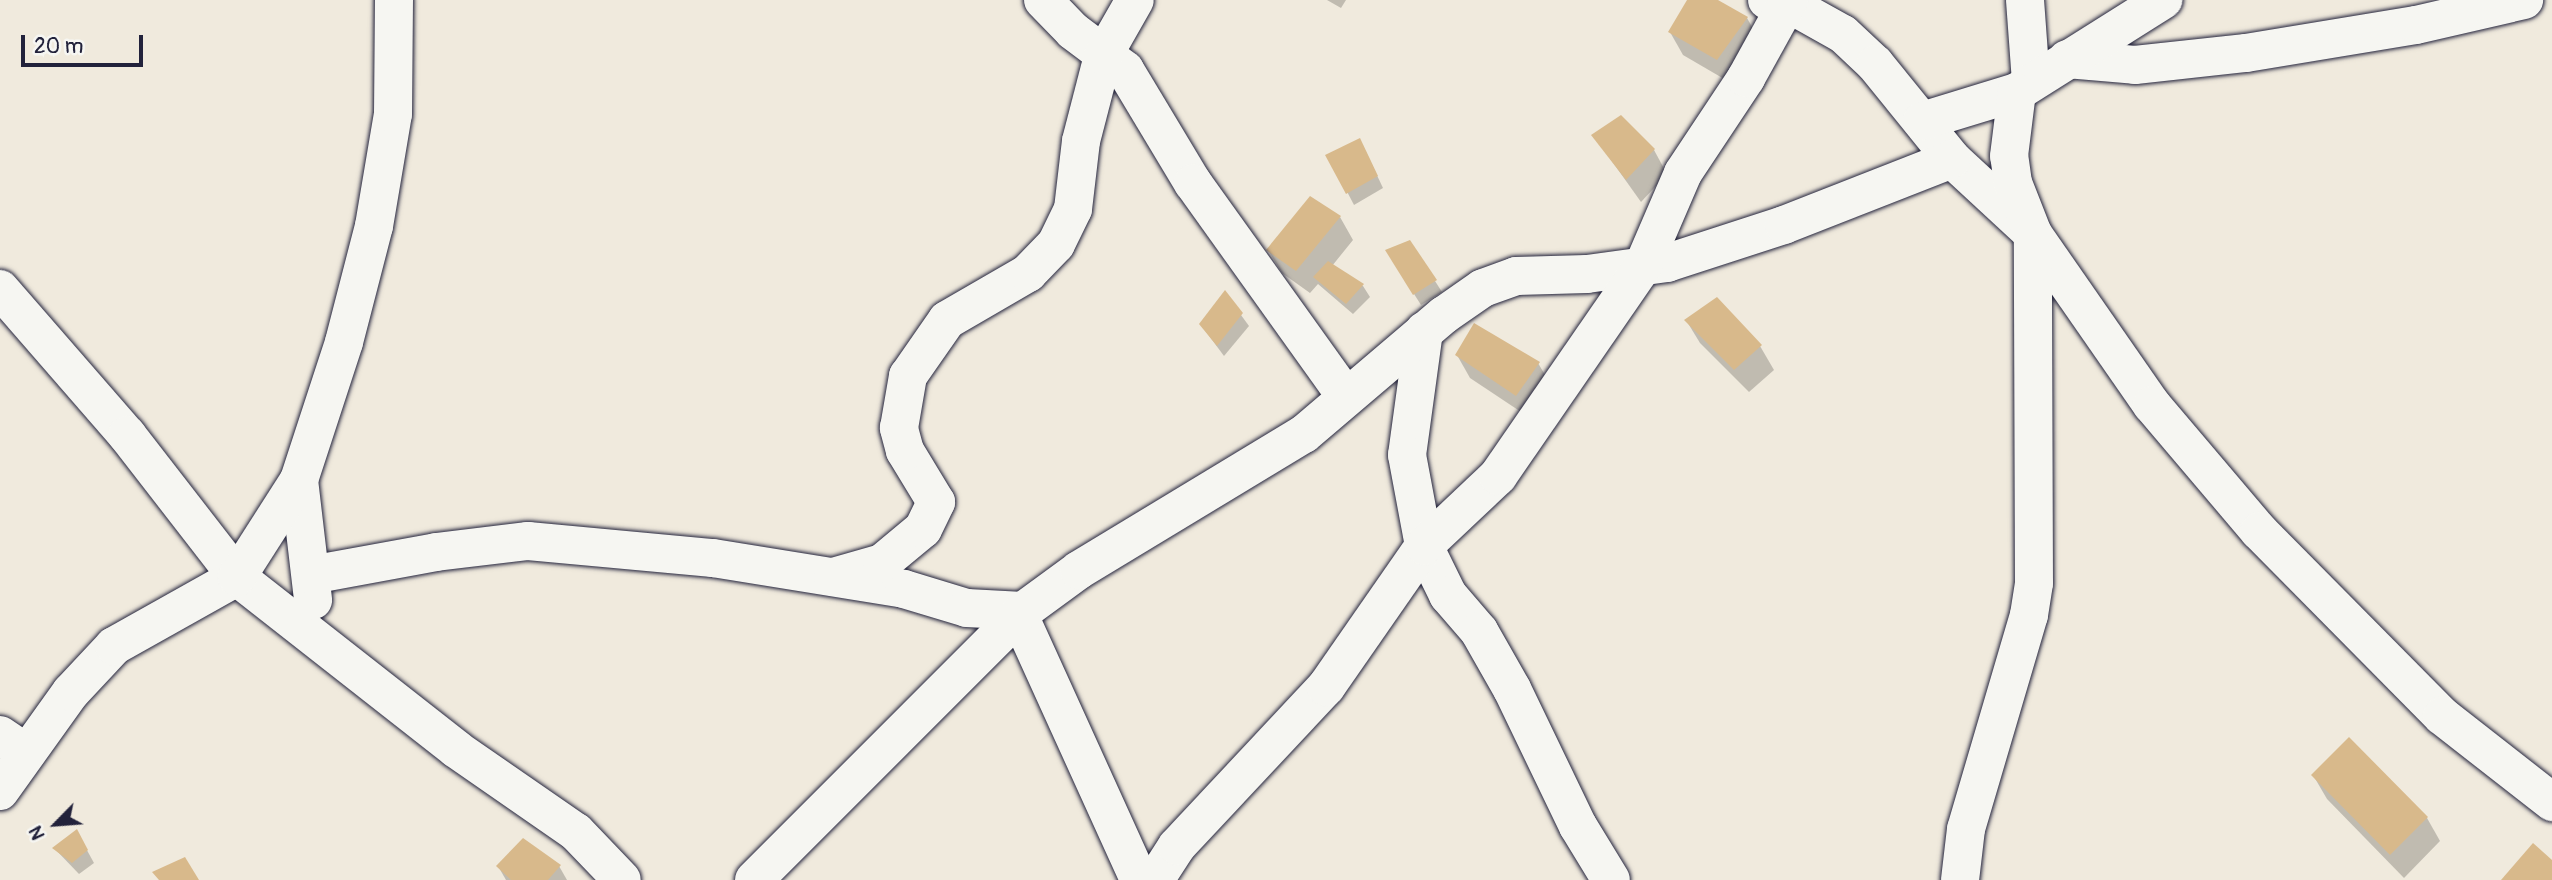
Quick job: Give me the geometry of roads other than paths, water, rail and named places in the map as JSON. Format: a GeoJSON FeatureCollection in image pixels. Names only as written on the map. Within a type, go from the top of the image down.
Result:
{"type":"FeatureCollection","features":[{"type":"Feature","properties":{"kind":"street"},"geometry":{"type":"LineString","coordinates":[[0,791],[13,744],[71,692],[114,646],[237,577],[299,480],[344,342],[374,226],[393,114],[394,0]]}},
{"type":"Feature","properties":{"kind":"street"},"geometry":{"type":"LineString","coordinates":[[1043,0],[1103,56],[1125,70],[1193,183],[1346,397]]}},
{"type":"Feature","properties":{"kind":"street"},"geometry":{"type":"LineString","coordinates":[[833,577],[882,563],[923,529],[936,502],[905,451],[898,428],[908,376],[947,320],[1028,273],[1056,244],[1073,209],[1081,141],[1103,56],[1135,0]]}},
{"type":"Feature","properties":{"kind":"street"},"geometry":{"type":"LineString","coordinates":[[1960,880],[1966,829],[2029,615],[2034,583],[2033,234],[2013,183],[2009,156],[2024,86],[2025,0]]}},
{"type":"Feature","properties":{"kind":"street"},"geometry":{"type":"LineString","coordinates":[[1922,121],[2024,86],[2164,0]]}},
{"type":"Feature","properties":{"kind":"street"},"geometry":{"type":"LineString","coordinates":[[2067,59],[2136,65],[2246,52],[2416,25],[2524,0]]}},
{"type":"Feature","properties":{"kind":"street"},"geometry":{"type":"LineString","coordinates":[[1155,880],[1177,846],[1326,687],[1424,546],[1498,476],[1643,266],[1683,173],[1746,78],[1779,4],[1798,9],[1843,34],[1875,64],[1952,159],[2033,234],[2152,405],[2259,531],[2442,716],[2552,802]]}},
{"type":"Feature","properties":{"kind":"street"},"geometry":{"type":"LineString","coordinates":[[754,880],[1021,613],[1079,570],[1304,434],[1424,331],[1483,288],[1516,275],[1587,274],[1667,263],[1784,225],[1952,159]]}},
{"type":"Feature","properties":{"kind":"street"},"geometry":{"type":"LineString","coordinates":[[0,289],[127,435],[237,577],[456,749],[576,831],[622,880]]}},
{"type":"Feature","properties":{"kind":"street"},"geometry":{"type":"LineString","coordinates":[[1424,331],[1408,455],[1424,546],[1448,595],[1479,631],[1512,689],[1578,826],[1611,880]]}},
{"type":"Feature","properties":{"kind":"street"},"geometry":{"type":"LineString","coordinates":[[299,480],[311,575],[315,639]]}},
{"type":"Feature","properties":{"kind":"street"},"geometry":{"type":"LineString","coordinates":[[311,575],[436,552],[528,541],[713,558],[904,589],[967,608],[1021,613]]}},
{"type":"Feature","properties":{"kind":"street"},"geometry":{"type":"LineString","coordinates":[[1021,613],[1139,880]]}}]}
